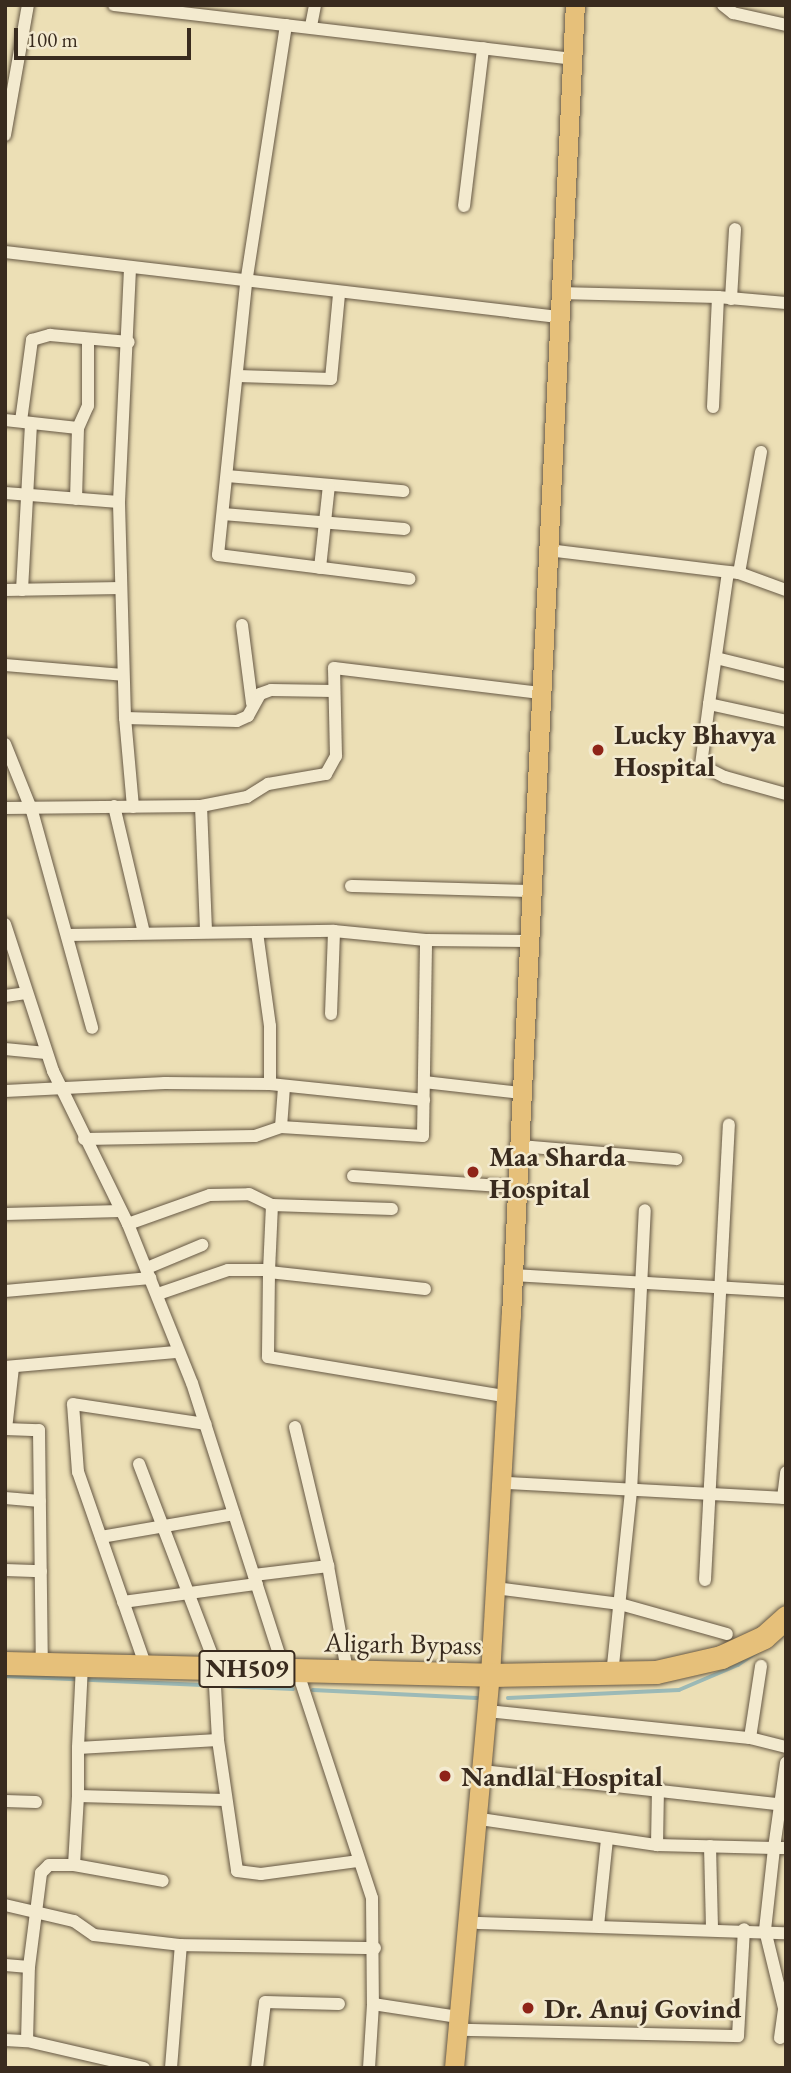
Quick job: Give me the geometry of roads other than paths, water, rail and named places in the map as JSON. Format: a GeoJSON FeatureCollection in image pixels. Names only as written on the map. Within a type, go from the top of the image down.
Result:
{"type":"FeatureCollection","features":[{"type":"Feature","properties":{"kind":"highway","name":"Aligarh Bypass"},"geometry":{"type":"LineString","coordinates":[[5,1663],[42,1664],[81,1673],[146,1667],[215,1675],[290,1670],[612,1675],[656,1672],[721,1657],[764,1637],[786,1618]]}},
{"type":"Feature","properties":{"kind":"main road"},"geometry":{"type":"LineString","coordinates":[[470,1946],[478,1923],[497,1712],[494,1675],[504,1396],[520,1146],[559,293],[575,5]]}},
{"type":"Feature","properties":{"kind":"main road"},"geometry":{"type":"LineString","coordinates":[[454,2068],[462,2024],[470,1946],[503,1589],[515,1344],[511,1316]]}},
{"type":"Feature","properties":{"kind":"main road"},"geometry":{"type":"LineString","coordinates":[[462,2024],[465,2068]]}},
{"type":"Feature","properties":{"kind":"street"},"geometry":{"type":"LineString","coordinates":[[5,135],[28,5]]}},
{"type":"Feature","properties":{"kind":"street"},"geometry":{"type":"LineString","coordinates":[[114,5],[311,26],[573,59]]}},
{"type":"Feature","properties":{"kind":"street"},"geometry":{"type":"LineString","coordinates":[[311,26],[315,5]]}},
{"type":"Feature","properties":{"kind":"street"},"geometry":{"type":"LineString","coordinates":[[723,5],[733,13],[786,25]]}},
{"type":"Feature","properties":{"kind":"street"},"geometry":{"type":"LineString","coordinates":[[286,25],[246,284],[218,555],[410,579]]}},
{"type":"Feature","properties":{"kind":"street"},"geometry":{"type":"LineString","coordinates":[[464,206],[483,48]]}},
{"type":"Feature","properties":{"kind":"street"},"geometry":{"type":"LineString","coordinates":[[732,299],[734,229]]}},
{"type":"Feature","properties":{"kind":"street"},"geometry":{"type":"LineString","coordinates":[[5,252],[339,295],[558,317]]}},
{"type":"Feature","properties":{"kind":"street"},"geometry":{"type":"LineString","coordinates":[[130,267],[129,342],[119,502],[123,675],[133,807]]}},
{"type":"Feature","properties":{"kind":"street"},"geometry":{"type":"LineString","coordinates":[[559,293],[718,297],[786,303]]}},
{"type":"Feature","properties":{"kind":"street"},"geometry":{"type":"LineString","coordinates":[[238,376],[331,379],[339,295]]}},
{"type":"Feature","properties":{"kind":"street"},"geometry":{"type":"LineString","coordinates":[[713,407],[718,297]]}},
{"type":"Feature","properties":{"kind":"street"},"geometry":{"type":"LineString","coordinates":[[22,590],[28,493],[26,422],[32,340],[50,335],[129,342]]}},
{"type":"Feature","properties":{"kind":"street"},"geometry":{"type":"LineString","coordinates":[[76,499],[78,428],[88,406],[88,338]]}},
{"type":"Feature","properties":{"kind":"street"},"geometry":{"type":"LineString","coordinates":[[5,420],[78,428]]}},
{"type":"Feature","properties":{"kind":"street"},"geometry":{"type":"LineString","coordinates":[[761,452],[716,657],[701,765],[716,774],[786,794]]}},
{"type":"Feature","properties":{"kind":"street"},"geometry":{"type":"LineString","coordinates":[[227,476],[403,491]]}},
{"type":"Feature","properties":{"kind":"street"},"geometry":{"type":"LineString","coordinates":[[320,568],[329,485]]}},
{"type":"Feature","properties":{"kind":"street"},"geometry":{"type":"LineString","coordinates":[[5,492],[119,502]]}},
{"type":"Feature","properties":{"kind":"street"},"geometry":{"type":"LineString","coordinates":[[223,514],[404,529]]}},
{"type":"Feature","properties":{"kind":"street"},"geometry":{"type":"LineString","coordinates":[[548,550],[734,573],[786,590]]}},
{"type":"Feature","properties":{"kind":"street"},"geometry":{"type":"LineString","coordinates":[[5,590],[121,588]]}},
{"type":"Feature","properties":{"kind":"street"},"geometry":{"type":"LineString","coordinates":[[125,718],[237,721],[248,716],[252,703],[242,625]]}},
{"type":"Feature","properties":{"kind":"street"},"geometry":{"type":"LineString","coordinates":[[716,657],[786,674]]}},
{"type":"Feature","properties":{"kind":"street"},"geometry":{"type":"LineString","coordinates":[[5,665],[123,675]]}},
{"type":"Feature","properties":{"kind":"street"},"geometry":{"type":"LineString","coordinates":[[5,808],[32,811],[114,806],[201,806],[247,797],[268,784],[326,774],[336,756],[334,668],[540,693]]}},
{"type":"Feature","properties":{"kind":"street"},"geometry":{"type":"LineString","coordinates":[[252,703],[271,690],[333,691]]}},
{"type":"Feature","properties":{"kind":"street"},"geometry":{"type":"LineString","coordinates":[[709,704],[786,721]]}},
{"type":"Feature","properties":{"kind":"street"},"geometry":{"type":"LineString","coordinates":[[5,744],[32,811],[92,1028]]}},
{"type":"Feature","properties":{"kind":"street"},"geometry":{"type":"LineString","coordinates":[[114,806],[144,933]]}},
{"type":"Feature","properties":{"kind":"street"},"geometry":{"type":"LineString","coordinates":[[201,806],[206,930]]}},
{"type":"Feature","properties":{"kind":"street"},"geometry":{"type":"LineString","coordinates":[[351,886],[531,891]]}},
{"type":"Feature","properties":{"kind":"street"},"geometry":{"type":"LineString","coordinates":[[5,924],[10,959],[26,993],[60,1087],[128,1224],[158,1294],[206,1424],[255,1580],[372,1898],[375,1948],[369,2068]]}},
{"type":"Feature","properties":{"kind":"street"},"geometry":{"type":"LineString","coordinates":[[66,935],[206,930],[334,931],[426,940],[528,941]]}},
{"type":"Feature","properties":{"kind":"street"},"geometry":{"type":"LineString","coordinates":[[331,1014],[334,931]]}},
{"type":"Feature","properties":{"kind":"street"},"geometry":{"type":"LineString","coordinates":[[257,932],[270,1026],[270,1084]]}},
{"type":"Feature","properties":{"kind":"street"},"geometry":{"type":"LineString","coordinates":[[84,1139],[255,1136],[281,1127],[423,1136],[426,940]]}},
{"type":"Feature","properties":{"kind":"street"},"geometry":{"type":"LineString","coordinates":[[5,996],[26,993]]}},
{"type":"Feature","properties":{"kind":"street"},"geometry":{"type":"LineString","coordinates":[[5,1049],[46,1053]]}},
{"type":"Feature","properties":{"kind":"street"},"geometry":{"type":"LineString","coordinates":[[424,1082],[521,1093]]}},
{"type":"Feature","properties":{"kind":"street"},"geometry":{"type":"LineString","coordinates":[[5,1091],[60,1087],[270,1084],[424,1100]]}},
{"type":"Feature","properties":{"kind":"street"},"geometry":{"type":"LineString","coordinates":[[281,1127],[284,1087]]}},
{"type":"Feature","properties":{"kind":"street"},"geometry":{"type":"LineString","coordinates":[[705,1580],[707,1494],[722,1287],[729,1125]]}},
{"type":"Feature","properties":{"kind":"street"},"geometry":{"type":"LineString","coordinates":[[520,1146],[676,1159]]}},
{"type":"Feature","properties":{"kind":"street"},"geometry":{"type":"LineString","coordinates":[[353,1176],[516,1187]]}},
{"type":"Feature","properties":{"kind":"street"},"geometry":{"type":"LineString","coordinates":[[128,1224],[210,1195],[249,1194],[272,1205],[391,1209]]}},
{"type":"Feature","properties":{"kind":"street"},"geometry":{"type":"LineString","coordinates":[[272,1205],[268,1357],[504,1396]]}},
{"type":"Feature","properties":{"kind":"street"},"geometry":{"type":"LineString","coordinates":[[612,1675],[631,1492],[645,1210]]}},
{"type":"Feature","properties":{"kind":"street"},"geometry":{"type":"LineString","coordinates":[[5,1214],[121,1211]]}},
{"type":"Feature","properties":{"kind":"street"},"geometry":{"type":"LineString","coordinates":[[5,1291],[149,1273],[202,1245]]}},
{"type":"Feature","properties":{"kind":"street"},"geometry":{"type":"LineString","coordinates":[[158,1294],[228,1270],[269,1271],[425,1289]]}},
{"type":"Feature","properties":{"kind":"street"},"geometry":{"type":"LineString","coordinates":[[513,1275],[786,1291]]}},
{"type":"Feature","properties":{"kind":"street"},"geometry":{"type":"LineString","coordinates":[[42,1664],[39,1430],[6,1429],[9,1367],[178,1352]]}},
{"type":"Feature","properties":{"kind":"street"},"geometry":{"type":"LineString","coordinates":[[146,1667],[78,1472],[73,1404],[206,1424]]}},
{"type":"Feature","properties":{"kind":"street"},"geometry":{"type":"LineString","coordinates":[[295,1427],[328,1566],[347,1671]]}},
{"type":"Feature","properties":{"kind":"street"},"geometry":{"type":"LineString","coordinates":[[139,1464],[189,1593],[215,1675],[218,1740],[237,1871],[261,1874],[359,1861]]}},
{"type":"Feature","properties":{"kind":"street"},"geometry":{"type":"LineString","coordinates":[[508,1483],[631,1492],[784,1498],[786,1472]]}},
{"type":"Feature","properties":{"kind":"street"},"geometry":{"type":"LineString","coordinates":[[5,1498],[40,1501]]}},
{"type":"Feature","properties":{"kind":"street"},"geometry":{"type":"LineString","coordinates":[[101,1537],[234,1514]]}},
{"type":"Feature","properties":{"kind":"street"},"geometry":{"type":"LineString","coordinates":[[123,1602],[189,1593],[328,1566]]}},
{"type":"Feature","properties":{"kind":"street"},"geometry":{"type":"LineString","coordinates":[[5,1570],[41,1572]]}},
{"type":"Feature","properties":{"kind":"street"},"geometry":{"type":"LineString","coordinates":[[503,1589],[620,1604],[727,1634]]}},
{"type":"Feature","properties":{"kind":"street"},"geometry":{"type":"LineString","coordinates":[[750,1738],[761,1665]]}},
{"type":"Feature","properties":{"kind":"street"},"geometry":{"type":"LineString","coordinates":[[74,1865],[81,1673]]}},
{"type":"Feature","properties":{"kind":"street"},"geometry":{"type":"LineString","coordinates":[[497,1712],[750,1738],[786,1747]]}},
{"type":"Feature","properties":{"kind":"street"},"geometry":{"type":"LineString","coordinates":[[78,1748],[218,1740]]}},
{"type":"Feature","properties":{"kind":"street"},"geometry":{"type":"LineString","coordinates":[[780,2038],[784,2008],[765,1930],[780,1848],[778,1804],[786,1763]]}},
{"type":"Feature","properties":{"kind":"street"},"geometry":{"type":"LineString","coordinates":[[491,1772],[658,1788],[778,1804]]}},
{"type":"Feature","properties":{"kind":"street"},"geometry":{"type":"LineString","coordinates":[[657,1845],[658,1788]]}},
{"type":"Feature","properties":{"kind":"street"},"geometry":{"type":"LineString","coordinates":[[78,1796],[225,1800]]}},
{"type":"Feature","properties":{"kind":"street"},"geometry":{"type":"LineString","coordinates":[[5,1801],[36,1802]]}},
{"type":"Feature","properties":{"kind":"street"},"geometry":{"type":"LineString","coordinates":[[487,1820],[657,1845],[780,1848]]}},
{"type":"Feature","properties":{"kind":"street"},"geometry":{"type":"LineString","coordinates":[[598,1926],[607,1839]]}},
{"type":"Feature","properties":{"kind":"street"},"geometry":{"type":"LineString","coordinates":[[710,1846],[712,1928]]}},
{"type":"Feature","properties":{"kind":"street"},"geometry":{"type":"LineString","coordinates":[[27,2041],[29,1967],[41,1873],[49,1865],[74,1865],[163,1881]]}},
{"type":"Feature","properties":{"kind":"street"},"geometry":{"type":"LineString","coordinates":[[5,1905],[38,1909],[74,1921],[94,1934],[181,1945],[375,1948]]}},
{"type":"Feature","properties":{"kind":"street"},"geometry":{"type":"LineString","coordinates":[[478,1923],[744,1929],[786,1933]]}},
{"type":"Feature","properties":{"kind":"street"},"geometry":{"type":"LineString","coordinates":[[373,2004],[462,2024],[738,2036],[744,1929]]}},
{"type":"Feature","properties":{"kind":"street"},"geometry":{"type":"LineString","coordinates":[[171,2068],[181,1945]]}},
{"type":"Feature","properties":{"kind":"street"},"geometry":{"type":"LineString","coordinates":[[5,1965],[29,1967]]}},
{"type":"Feature","properties":{"kind":"street"},"geometry":{"type":"LineString","coordinates":[[257,2068],[265,2002],[339,2004]]}},
{"type":"Feature","properties":{"kind":"street"},"geometry":{"type":"LineString","coordinates":[[5,2040],[27,2041],[144,2068]]}},
{"type":"Feature","properties":{"kind":"waterway"},"geometry":{"type":"LineString","coordinates":[[508,1698],[679,1690],[738,1665],[759,1651]]}},
{"type":"Feature","properties":{"kind":"waterway"},"geometry":{"type":"LineString","coordinates":[[5,1676],[293,1689]]}},
{"type":"Feature","properties":{"kind":"waterway"},"geometry":{"type":"LineString","coordinates":[[313,1690],[477,1698]]}},
{"type":"Feature","properties":{"kind":"place","name":"Lucky Bhavya Hospital"},"geometry":{"type":"Point","coordinates":[598,750]}},
{"type":"Feature","properties":{"kind":"place","name":"Maa Sharda Hospital"},"geometry":{"type":"Point","coordinates":[473,1172]}},
{"type":"Feature","properties":{"kind":"place","name":"Nandlal Hospital"},"geometry":{"type":"Point","coordinates":[445,1776]}},
{"type":"Feature","properties":{"kind":"place","name":"Dr. Anuj Govind"},"geometry":{"type":"Point","coordinates":[528,2008]}}]}
